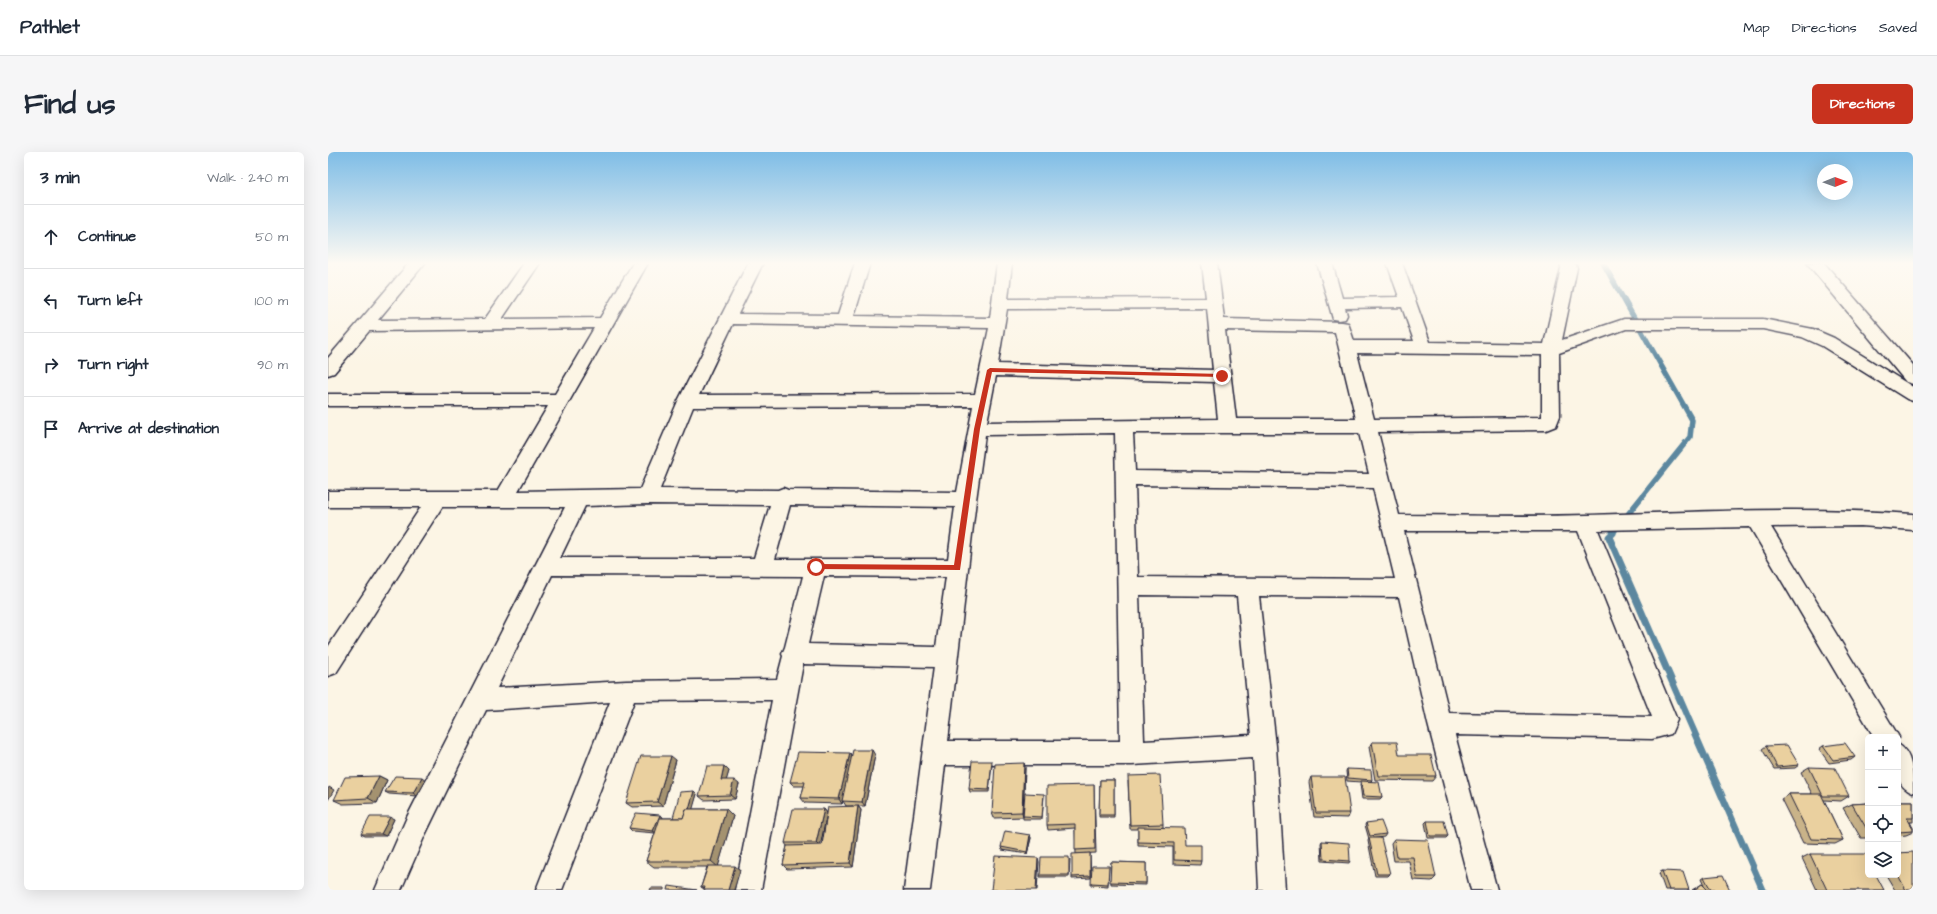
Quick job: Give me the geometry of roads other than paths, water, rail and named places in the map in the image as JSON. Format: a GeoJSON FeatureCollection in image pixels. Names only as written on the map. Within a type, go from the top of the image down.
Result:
{"type":"FeatureCollection","features":[{"type":"Feature","properties":{"kind":"street"},"geometry":{"type":"LineString","coordinates":[[328,369],[388,297]]}},
{"type":"Feature","properties":{"kind":"street"},"geometry":{"type":"LineString","coordinates":[[489,325],[508,297]]}},
{"type":"Feature","properties":{"kind":"street"},"geometry":{"type":"LineString","coordinates":[[504,498],[619,297]]}},
{"type":"Feature","properties":{"kind":"street"},"geometry":{"type":"LineString","coordinates":[[647,496],[687,401],[737,297]]}},
{"type":"Feature","properties":{"kind":"street"},"geometry":{"type":"LineString","coordinates":[[845,320],[852,297]]}},
{"type":"Feature","properties":{"kind":"street"},"geometry":{"type":"LineString","coordinates":[[916,890],[966,500],[977,429],[990,370],[1001,297]]}},
{"type":"Feature","properties":{"kind":"street"},"geometry":{"type":"LineString","coordinates":[[1213,297],[1228,426]]}},
{"type":"Feature","properties":{"kind":"street"},"geometry":{"type":"LineString","coordinates":[[1334,297],[1392,523],[1440,724],[1484,890]]}},
{"type":"Feature","properties":{"kind":"street"},"geometry":{"type":"LineString","coordinates":[[1407,297],[1424,347]]}},
{"type":"Feature","properties":{"kind":"street"},"geometry":{"type":"LineString","coordinates":[[977,429],[1124,426],[1546,424],[1550,421],[1551,416],[1551,350],[1563,297]]}},
{"type":"Feature","properties":{"kind":"street"},"geometry":{"type":"LineString","coordinates":[[1846,297],[1910,370]]}},
{"type":"Feature","properties":{"kind":"street"},"geometry":{"type":"LineString","coordinates":[[1336,303],[1409,302]]}},
{"type":"Feature","properties":{"kind":"street"},"geometry":{"type":"LineString","coordinates":[[726,319],[845,320],[1214,303]]}},
{"type":"Feature","properties":{"kind":"street"},"geometry":{"type":"LineString","coordinates":[[364,326],[604,323]]}},
{"type":"Feature","properties":{"kind":"street"},"geometry":{"type":"LineString","coordinates":[[1217,324],[1342,327]]}},
{"type":"Feature","properties":{"kind":"street"},"geometry":{"type":"LineString","coordinates":[[1347,347],[1551,350],[1624,324],[1763,324],[1807,333],[1828,342],[1913,395]]}},
{"type":"Feature","properties":{"kind":"street"},"geometry":{"type":"LineString","coordinates":[[990,370],[1222,376]]}},
{"type":"Feature","properties":{"kind":"street"},"geometry":{"type":"LineString","coordinates":[[328,400],[560,400]]}},
{"type":"Feature","properties":{"kind":"street"},"geometry":{"type":"LineString","coordinates":[[687,401],[984,400]]}},
{"type":"Feature","properties":{"kind":"street"},"geometry":{"type":"LineString","coordinates":[[1124,426],[1132,753]]}},
{"type":"Feature","properties":{"kind":"street"},"geometry":{"type":"LineString","coordinates":[[1125,478],[1381,481]]}},
{"type":"Feature","properties":{"kind":"street"},"geometry":{"type":"LineString","coordinates":[[328,516],[334,499],[580,499],[647,496],[783,496],[966,500]]}},
{"type":"Feature","properties":{"kind":"street"},"geometry":{"type":"LineString","coordinates":[[762,566],[783,496]]}},
{"type":"Feature","properties":{"kind":"street"},"geometry":{"type":"LineString","coordinates":[[328,666],[436,499]]}},
{"type":"Feature","properties":{"kind":"street"},"geometry":{"type":"LineString","coordinates":[[388,890],[416,826],[580,499]]}},
{"type":"Feature","properties":{"kind":"street"},"geometry":{"type":"LineString","coordinates":[[1392,523],[1585,523],[1754,518],[1861,518],[1913,522]]}},
{"type":"Feature","properties":{"kind":"street"},"geometry":{"type":"LineString","coordinates":[[1754,518],[1885,734]]}},
{"type":"Feature","properties":{"kind":"street"},"geometry":{"type":"LineString","coordinates":[[1440,724],[1644,728],[1659,728],[1663,726],[1666,720],[1663,712],[1585,523]]}},
{"type":"Feature","properties":{"kind":"street"},"geometry":{"type":"LineString","coordinates":[[546,566],[957,568]]}},
{"type":"Feature","properties":{"kind":"street"},"geometry":{"type":"LineString","coordinates":[[748,890],[793,654],[816,567]]}},
{"type":"Feature","properties":{"kind":"street"},"geometry":{"type":"LineString","coordinates":[[1128,586],[1408,588]]}},
{"type":"Feature","properties":{"kind":"street"},"geometry":{"type":"LineString","coordinates":[[1247,586],[1264,746],[1272,890]]}},
{"type":"Feature","properties":{"kind":"street"},"geometry":{"type":"LineString","coordinates":[[793,654],[947,657]]}},
{"type":"Feature","properties":{"kind":"street"},"geometry":{"type":"LineString","coordinates":[[478,700],[626,690],[786,689]]}},
{"type":"Feature","properties":{"kind":"street"},"geometry":{"type":"LineString","coordinates":[[549,890],[626,690]]}},
{"type":"Feature","properties":{"kind":"street"},"geometry":{"type":"LineString","coordinates":[[934,752],[1132,753],[1264,746]]}},
{"type":"Feature","properties":{"kind":"street"},"geometry":{"type":"LineString","coordinates":[[1901,761],[1913,781]]}},
{"type":"Feature","properties":{"kind":"waterway"},"geometry":{"type":"LineString","coordinates":[[1612,534],[1690,437],[1692,420],[1623,297]]}},
{"type":"Feature","properties":{"kind":"waterway"},"geometry":{"type":"LineString","coordinates":[[1612,534],[1609,537],[1763,890]]}}]}
